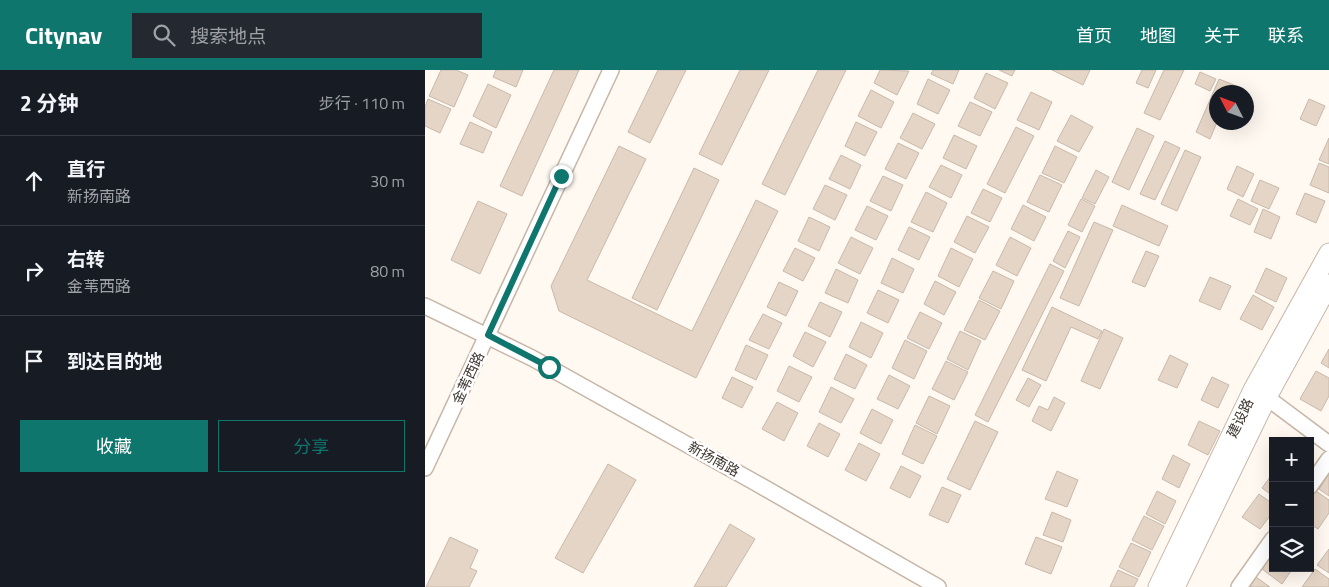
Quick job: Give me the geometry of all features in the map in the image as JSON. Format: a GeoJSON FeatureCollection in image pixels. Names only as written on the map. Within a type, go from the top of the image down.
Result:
{"type":"FeatureCollection","features":[{"type":"Feature","properties":{"kind":"main road","name":"建设路"},"geometry":{"type":"LineString","coordinates":[[1158,587],[1261,392],[1329,252]]}},
{"type":"Feature","properties":{"kind":"main road","name":"建设路"},"geometry":{"type":"LineString","coordinates":[[1175,587],[1261,392],[1329,284]]}},
{"type":"Feature","properties":{"kind":"street","name":"金苇西路"},"geometry":{"type":"LineString","coordinates":[[425,468],[611,70]]}},
{"type":"Feature","properties":{"kind":"street","name":"新扬南路"},"geometry":{"type":"LineString","coordinates":[[425,306],[532,358],[757,483],[938,587]]}},
{"type":"Feature","properties":{"kind":"street"},"geometry":{"type":"LineString","coordinates":[[1261,392],[1329,444]]}},
{"type":"Feature","properties":{"kind":"street"},"geometry":{"type":"LineString","coordinates":[[1313,482],[1329,459]]}},
{"type":"Feature","properties":{"kind":"street"},"geometry":{"type":"LineString","coordinates":[[1239,587],[1269,545]]}},
{"type":"Feature","properties":{"kind":"building"},"geometry":{"type":"Polygon","coordinates":[[[441,70],[456,70],[468,75],[454,107],[429,96],[441,70]]]}},
{"type":"Feature","properties":{"kind":"building"},"geometry":{"type":"Polygon","coordinates":[[[496,70],[523,70],[516,87],[493,77],[496,70]]]}},
{"type":"Feature","properties":{"kind":"building"},"geometry":{"type":"Polygon","coordinates":[[[554,70],[579,70],[522,196],[500,186],[554,70]]]}},
{"type":"Feature","properties":{"kind":"building"},"geometry":{"type":"Polygon","coordinates":[[[658,70],[686,70],[650,143],[628,132],[658,70]]]}},
{"type":"Feature","properties":{"kind":"building"},"geometry":{"type":"Polygon","coordinates":[[[740,70],[769,70],[722,165],[699,154],[740,70]]]}},
{"type":"Feature","properties":{"kind":"building"},"geometry":{"type":"Polygon","coordinates":[[[818,70],[846,70],[785,195],[762,184],[818,70]]]}},
{"type":"Feature","properties":{"kind":"building"},"geometry":{"type":"Polygon","coordinates":[[[880,70],[909,71],[897,95],[874,83],[880,70]]]}},
{"type":"Feature","properties":{"kind":"building"},"geometry":{"type":"Polygon","coordinates":[[[933,70],[959,70],[953,84],[931,74],[933,70]]]}},
{"type":"Feature","properties":{"kind":"building"},"geometry":{"type":"Polygon","coordinates":[[[999,70],[1015,70],[1012,76],[999,70]]]}},
{"type":"Feature","properties":{"kind":"building"},"geometry":{"type":"Polygon","coordinates":[[[1052,70],[1090,70],[1083,85],[1052,70]]]}},
{"type":"Feature","properties":{"kind":"building"},"geometry":{"type":"Polygon","coordinates":[[[1142,70],[1156,70],[1148,88],[1136,83],[1142,70]]]}},
{"type":"Feature","properties":{"kind":"building"},"geometry":{"type":"Polygon","coordinates":[[[1164,70],[1184,70],[1160,120],[1144,113],[1164,70]]]}},
{"type":"Feature","properties":{"kind":"building"},"geometry":{"type":"Polygon","coordinates":[[[1200,72],[1216,79],[1213,85],[1209,85],[1209,91],[1195,84],[1200,72]]]}},
{"type":"Feature","properties":{"kind":"building"},"geometry":{"type":"Polygon","coordinates":[[[986,73],[1008,83],[995,109],[974,98],[986,73]]]}},
{"type":"Feature","properties":{"kind":"building"},"geometry":{"type":"Polygon","coordinates":[[[928,79],[950,90],[938,114],[917,104],[928,79]]]}},
{"type":"Feature","properties":{"kind":"building"},"geometry":{"type":"Polygon","coordinates":[[[1219,79],[1234,85],[1216,85],[1219,79]]]}},
{"type":"Feature","properties":{"kind":"building"},"geometry":{"type":"Polygon","coordinates":[[[488,84],[511,95],[496,128],[473,116],[488,84]]]}},
{"type":"Feature","properties":{"kind":"building"},"geometry":{"type":"Polygon","coordinates":[[[871,90],[894,102],[881,128],[858,116],[871,90]]]}},
{"type":"Feature","properties":{"kind":"building"},"geometry":{"type":"Polygon","coordinates":[[[1031,92],[1052,102],[1039,130],[1017,120],[1031,92]]]}},
{"type":"Feature","properties":{"kind":"building"},"geometry":{"type":"Polygon","coordinates":[[[428,99],[451,109],[440,133],[425,126],[425,107],[428,99]]]}},
{"type":"Feature","properties":{"kind":"building"},"geometry":{"type":"Polygon","coordinates":[[[1309,99],[1325,106],[1316,126],[1300,119],[1309,99]]]}},
{"type":"Feature","properties":{"kind":"building"},"geometry":{"type":"Polygon","coordinates":[[[970,102],[992,112],[980,136],[958,126],[970,102]]]}},
{"type":"Feature","properties":{"kind":"building"},"geometry":{"type":"Polygon","coordinates":[[[1209,102],[1209,130],[1214,130],[1210,139],[1196,132],[1209,102]]]}},
{"type":"Feature","properties":{"kind":"building"},"geometry":{"type":"Polygon","coordinates":[[[913,113],[935,124],[922,149],[900,138],[913,113]]]}},
{"type":"Feature","properties":{"kind":"building"},"geometry":{"type":"Polygon","coordinates":[[[1071,115],[1093,127],[1079,152],[1057,141],[1071,115]]]}},
{"type":"Feature","properties":{"kind":"building"},"geometry":{"type":"Polygon","coordinates":[[[470,122],[492,132],[483,153],[460,144],[470,122]]]}},
{"type":"Feature","properties":{"kind":"building"},"geometry":{"type":"Polygon","coordinates":[[[856,122],[877,132],[865,156],[845,146],[856,122]]]}},
{"type":"Feature","properties":{"kind":"building"},"geometry":{"type":"Polygon","coordinates":[[[1016,127],[1034,136],[1005,193],[987,184],[1016,127]]]}},
{"type":"Feature","properties":{"kind":"building"},"geometry":{"type":"Polygon","coordinates":[[[1137,128],[1154,136],[1129,190],[1112,182],[1137,128]]]}},
{"type":"Feature","properties":{"kind":"building"},"geometry":{"type":"Polygon","coordinates":[[[954,135],[977,146],[966,169],[943,158],[954,135]]]}},
{"type":"Feature","properties":{"kind":"building"},"geometry":{"type":"Polygon","coordinates":[[[1329,138],[1329,164],[1319,160],[1329,138]]]}},
{"type":"Feature","properties":{"kind":"building"},"geometry":{"type":"Polygon","coordinates":[[[1165,141],[1180,148],[1155,200],[1140,194],[1165,141]]]}},
{"type":"Feature","properties":{"kind":"building"},"geometry":{"type":"Polygon","coordinates":[[[898,143],[919,153],[906,179],[885,169],[898,143]]]}},
{"type":"Feature","properties":{"kind":"building"},"geometry":{"type":"Polygon","coordinates":[[[619,146],[646,159],[587,280],[692,331],[756,200],[778,211],[696,378],[559,311],[551,286],[619,146]]]}},
{"type":"Feature","properties":{"kind":"building"},"geometry":{"type":"Polygon","coordinates":[[[1055,146],[1077,157],[1064,183],[1042,173],[1055,146]]]}},
{"type":"Feature","properties":{"kind":"building"},"geometry":{"type":"Polygon","coordinates":[[[1185,150],[1201,157],[1177,211],[1161,204],[1185,150]]]}},
{"type":"Feature","properties":{"kind":"building"},"geometry":{"type":"Polygon","coordinates":[[[841,155],[861,165],[850,189],[829,179],[841,155]]]}},
{"type":"Feature","properties":{"kind":"building"},"geometry":{"type":"Polygon","coordinates":[[[1319,163],[1329,167],[1329,193],[1310,185],[1319,163]]]}},
{"type":"Feature","properties":{"kind":"building"},"geometry":{"type":"Polygon","coordinates":[[[941,165],[962,175],[951,198],[929,187],[941,165]]]}},
{"type":"Feature","properties":{"kind":"building"},"geometry":{"type":"Polygon","coordinates":[[[1237,166],[1254,174],[1243,197],[1227,189],[1237,166]]]}},
{"type":"Feature","properties":{"kind":"building"},"geometry":{"type":"Polygon","coordinates":[[[694,168],[719,180],[657,310],[632,298],[694,168]]]}},
{"type":"Feature","properties":{"kind":"building"},"geometry":{"type":"Polygon","coordinates":[[[1096,170],[1109,177],[1095,204],[1082,198],[1096,170]]]}},
{"type":"Feature","properties":{"kind":"building"},"geometry":{"type":"Polygon","coordinates":[[[1040,175],[1062,185],[1049,212],[1027,202],[1040,175]]]}},
{"type":"Feature","properties":{"kind":"building"},"geometry":{"type":"Polygon","coordinates":[[[883,176],[903,185],[891,211],[870,201],[883,176]]]}},
{"type":"Feature","properties":{"kind":"building"},"geometry":{"type":"Polygon","coordinates":[[[1260,180],[1279,188],[1269,209],[1251,201],[1260,180]]]}},
{"type":"Feature","properties":{"kind":"building"},"geometry":{"type":"Polygon","coordinates":[[[825,185],[847,195],[835,220],[813,209],[825,185]]]}},
{"type":"Feature","properties":{"kind":"building"},"geometry":{"type":"Polygon","coordinates":[[[983,189],[1002,198],[990,222],[971,213],[983,189]]]}},
{"type":"Feature","properties":{"kind":"building"},"geometry":{"type":"Polygon","coordinates":[[[926,192],[947,203],[933,232],[911,222],[926,192]]]}},
{"type":"Feature","properties":{"kind":"building"},"geometry":{"type":"Polygon","coordinates":[[[1305,193],[1325,201],[1316,223],[1296,214],[1305,193]]]}},
{"type":"Feature","properties":{"kind":"building"},"geometry":{"type":"Polygon","coordinates":[[[1081,199],[1095,206],[1082,232],[1068,225],[1081,199]]]}},
{"type":"Feature","properties":{"kind":"building"},"geometry":{"type":"Polygon","coordinates":[[[1238,199],[1258,209],[1250,225],[1230,216],[1238,199]]]}},
{"type":"Feature","properties":{"kind":"building"},"geometry":{"type":"Polygon","coordinates":[[[478,201],[507,214],[480,274],[451,260],[478,201]]]}},
{"type":"Feature","properties":{"kind":"building"},"geometry":{"type":"Polygon","coordinates":[[[1023,205],[1046,217],[1034,241],[1011,229],[1023,205]]]}},
{"type":"Feature","properties":{"kind":"building"},"geometry":{"type":"Polygon","coordinates":[[[1122,205],[1168,226],[1159,246],[1113,226],[1122,205]]]}},
{"type":"Feature","properties":{"kind":"building"},"geometry":{"type":"Polygon","coordinates":[[[867,206],[888,216],[876,240],[855,230],[867,206]]]}},
{"type":"Feature","properties":{"kind":"building"},"geometry":{"type":"Polygon","coordinates":[[[1263,209],[1280,217],[1271,239],[1254,232],[1263,209]]]}},
{"type":"Feature","properties":{"kind":"building"},"geometry":{"type":"Polygon","coordinates":[[[967,216],[989,227],[975,253],[954,242],[967,216]]]}},
{"type":"Feature","properties":{"kind":"building"},"geometry":{"type":"Polygon","coordinates":[[[809,217],[830,227],[819,251],[798,241],[809,217]]]}},
{"type":"Feature","properties":{"kind":"building"},"geometry":{"type":"Polygon","coordinates":[[[1094,222],[1113,230],[1079,306],[1060,298],[1094,222]]]}},
{"type":"Feature","properties":{"kind":"building"},"geometry":{"type":"Polygon","coordinates":[[[909,227],[930,237],[919,260],[898,250],[909,227]]]}},
{"type":"Feature","properties":{"kind":"building"},"geometry":{"type":"Polygon","coordinates":[[[1068,231],[1080,237],[1065,268],[1053,261],[1068,231]]]}},
{"type":"Feature","properties":{"kind":"building"},"geometry":{"type":"Polygon","coordinates":[[[851,237],[873,248],[860,274],[838,263],[851,237]]]}},
{"type":"Feature","properties":{"kind":"building"},"geometry":{"type":"Polygon","coordinates":[[[1010,237],[1031,248],[1017,276],[996,265],[1010,237]]]}},
{"type":"Feature","properties":{"kind":"building"},"geometry":{"type":"Polygon","coordinates":[[[795,248],[815,258],[803,281],[783,271],[795,248]]]}},
{"type":"Feature","properties":{"kind":"building"},"geometry":{"type":"Polygon","coordinates":[[[951,248],[973,259],[959,287],[938,276],[951,248]]]}},
{"type":"Feature","properties":{"kind":"building"},"geometry":{"type":"Polygon","coordinates":[[[1146,251],[1159,256],[1145,287],[1132,282],[1146,251]]]}},
{"type":"Feature","properties":{"kind":"building"},"geometry":{"type":"Polygon","coordinates":[[[892,258],[914,269],[903,293],[881,283],[892,258]]]}},
{"type":"Feature","properties":{"kind":"building"},"geometry":{"type":"Polygon","coordinates":[[[1050,264],[1064,271],[988,422],[975,415],[1050,264]]]}},
{"type":"Feature","properties":{"kind":"building"},"geometry":{"type":"Polygon","coordinates":[[[1266,268],[1287,278],[1276,302],[1255,292],[1266,268]]]}},
{"type":"Feature","properties":{"kind":"building"},"geometry":{"type":"Polygon","coordinates":[[[836,269],[858,280],[848,303],[825,293],[836,269]]]}},
{"type":"Feature","properties":{"kind":"building"},"geometry":{"type":"Polygon","coordinates":[[[993,271],[1014,281],[1001,309],[979,298],[993,271]]]}},
{"type":"Feature","properties":{"kind":"building"},"geometry":{"type":"Polygon","coordinates":[[[1210,277],[1231,286],[1220,310],[1199,301],[1210,277]]]}},
{"type":"Feature","properties":{"kind":"building"},"geometry":{"type":"Polygon","coordinates":[[[935,281],[956,292],[944,315],[924,304],[935,281]]]}},
{"type":"Feature","properties":{"kind":"building"},"geometry":{"type":"Polygon","coordinates":[[[779,282],[798,291],[786,316],[767,307],[779,282]]]}},
{"type":"Feature","properties":{"kind":"building"},"geometry":{"type":"Polygon","coordinates":[[[878,290],[899,300],[888,323],[867,313],[878,290]]]}},
{"type":"Feature","properties":{"kind":"building"},"geometry":{"type":"Polygon","coordinates":[[[1253,295],[1274,307],[1262,330],[1240,319],[1253,295]]]}},
{"type":"Feature","properties":{"kind":"building"},"geometry":{"type":"Polygon","coordinates":[[[979,300],[1000,311],[985,340],[964,330],[979,300]]]}},
{"type":"Feature","properties":{"kind":"building"},"geometry":{"type":"Polygon","coordinates":[[[820,302],[842,312],[830,337],[808,326],[820,302]]]}},
{"type":"Feature","properties":{"kind":"building"},"geometry":{"type":"Polygon","coordinates":[[[1052,307],[1102,331],[1098,339],[1071,327],[1046,381],[1022,370],[1052,307]]]}},
{"type":"Feature","properties":{"kind":"building"},"geometry":{"type":"Polygon","coordinates":[[[920,312],[942,323],[929,349],[907,338],[920,312]]]}},
{"type":"Feature","properties":{"kind":"building"},"geometry":{"type":"Polygon","coordinates":[[[763,314],[782,323],[769,349],[749,340],[763,314]]]}},
{"type":"Feature","properties":{"kind":"building"},"geometry":{"type":"Polygon","coordinates":[[[861,322],[883,333],[871,358],[849,347],[861,322]]]}},
{"type":"Feature","properties":{"kind":"building"},"geometry":{"type":"Polygon","coordinates":[[[1104,329],[1123,338],[1100,389],[1081,381],[1104,329]]]}},
{"type":"Feature","properties":{"kind":"building"},"geometry":{"type":"Polygon","coordinates":[[[960,331],[981,341],[968,370],[947,359],[960,331]]]}},
{"type":"Feature","properties":{"kind":"building"},"geometry":{"type":"Polygon","coordinates":[[[805,332],[826,342],[813,367],[793,356],[805,332]]]}},
{"type":"Feature","properties":{"kind":"building"},"geometry":{"type":"Polygon","coordinates":[[[905,340],[927,351],[914,379],[892,368],[905,340]]]}},
{"type":"Feature","properties":{"kind":"building"},"geometry":{"type":"Polygon","coordinates":[[[746,345],[768,355],[756,380],[735,370],[746,345]]]}},
{"type":"Feature","properties":{"kind":"building"},"geometry":{"type":"Polygon","coordinates":[[[1329,349],[1329,368],[1321,363],[1329,349]]]}},
{"type":"Feature","properties":{"kind":"building"},"geometry":{"type":"Polygon","coordinates":[[[846,354],[867,365],[855,389],[834,379],[846,354]]]}},
{"type":"Feature","properties":{"kind":"building"},"geometry":{"type":"Polygon","coordinates":[[[1170,355],[1188,364],[1177,388],[1158,380],[1170,355]]]}},
{"type":"Feature","properties":{"kind":"building"},"geometry":{"type":"Polygon","coordinates":[[[946,361],[968,372],[954,400],[932,389],[946,361]]]}},
{"type":"Feature","properties":{"kind":"building"},"geometry":{"type":"Polygon","coordinates":[[[789,366],[812,377],[799,402],[777,391],[789,366]]]}},
{"type":"Feature","properties":{"kind":"building"},"geometry":{"type":"Polygon","coordinates":[[[1316,371],[1329,378],[1329,396],[1321,411],[1300,399],[1316,371]]]}},
{"type":"Feature","properties":{"kind":"building"},"geometry":{"type":"Polygon","coordinates":[[[889,375],[910,386],[898,409],[877,399],[889,375]]]}},
{"type":"Feature","properties":{"kind":"building"},"geometry":{"type":"Polygon","coordinates":[[[732,377],[753,387],[742,408],[722,398],[732,377]]]}},
{"type":"Feature","properties":{"kind":"building"},"geometry":{"type":"Polygon","coordinates":[[[1212,377],[1229,385],[1218,408],[1201,400],[1212,377]]]}},
{"type":"Feature","properties":{"kind":"building"},"geometry":{"type":"Polygon","coordinates":[[[1028,378],[1041,385],[1029,407],[1016,400],[1028,378]]]}},
{"type":"Feature","properties":{"kind":"building"},"geometry":{"type":"Polygon","coordinates":[[[831,387],[854,399],[841,423],[819,412],[831,387]]]}},
{"type":"Feature","properties":{"kind":"building"},"geometry":{"type":"Polygon","coordinates":[[[929,396],[950,406],[937,434],[916,423],[929,396]]]}},
{"type":"Feature","properties":{"kind":"building"},"geometry":{"type":"Polygon","coordinates":[[[1054,397],[1065,403],[1051,431],[1032,421],[1039,406],[1048,410],[1054,397]]]}},
{"type":"Feature","properties":{"kind":"building"},"geometry":{"type":"Polygon","coordinates":[[[777,402],[798,413],[784,441],[762,429],[777,402]]]}},
{"type":"Feature","properties":{"kind":"building"},"geometry":{"type":"Polygon","coordinates":[[[872,409],[893,420],[881,444],[860,433],[872,409]]]}},
{"type":"Feature","properties":{"kind":"building"},"geometry":{"type":"Polygon","coordinates":[[[975,421],[998,432],[970,490],[947,479],[975,421]]]}},
{"type":"Feature","properties":{"kind":"building"},"geometry":{"type":"Polygon","coordinates":[[[1199,421],[1220,431],[1208,455],[1188,445],[1199,421]]]}},
{"type":"Feature","properties":{"kind":"building"},"geometry":{"type":"Polygon","coordinates":[[[819,423],[840,434],[828,457],[807,446],[819,423]]]}},
{"type":"Feature","properties":{"kind":"building"},"geometry":{"type":"Polygon","coordinates":[[[915,425],[937,436],[923,464],[902,454],[915,425]]]}},
{"type":"Feature","properties":{"kind":"building"},"geometry":{"type":"Polygon","coordinates":[[[859,443],[880,454],[866,481],[845,470],[859,443]]]}},
{"type":"Feature","properties":{"kind":"building"},"geometry":{"type":"Polygon","coordinates":[[[1173,455],[1190,464],[1179,488],[1162,479],[1173,455]]]}},
{"type":"Feature","properties":{"kind":"building"},"geometry":{"type":"Polygon","coordinates":[[[608,464],[636,480],[583,573],[555,558],[608,464]]]}},
{"type":"Feature","properties":{"kind":"building"},"geometry":{"type":"Polygon","coordinates":[[[901,466],[921,476],[910,498],[890,488],[901,466]]]}},
{"type":"Feature","properties":{"kind":"building"},"geometry":{"type":"Polygon","coordinates":[[[1057,471],[1078,480],[1067,507],[1045,499],[1057,471]]]}},
{"type":"Feature","properties":{"kind":"building"},"geometry":{"type":"Polygon","coordinates":[[[1329,474],[1329,496],[1319,489],[1329,474]]]}},
{"type":"Feature","properties":{"kind":"building"},"geometry":{"type":"Polygon","coordinates":[[[1269,478],[1269,493],[1262,488],[1269,478]]]}},
{"type":"Feature","properties":{"kind":"building"},"geometry":{"type":"Polygon","coordinates":[[[942,487],[961,495],[948,523],[929,515],[942,487]]]}},
{"type":"Feature","properties":{"kind":"building"},"geometry":{"type":"Polygon","coordinates":[[[1157,491],[1176,501],[1165,524],[1146,514],[1157,491]]]}},
{"type":"Feature","properties":{"kind":"building"},"geometry":{"type":"Polygon","coordinates":[[[1316,491],[1329,500],[1329,513],[1318,529],[1314,526],[1314,494],[1316,491]]]}},
{"type":"Feature","properties":{"kind":"building"},"geometry":{"type":"Polygon","coordinates":[[[1259,494],[1269,501],[1269,517],[1260,529],[1242,517],[1259,494]]]}},
{"type":"Feature","properties":{"kind":"building"},"geometry":{"type":"Polygon","coordinates":[[[1052,512],[1071,520],[1063,542],[1043,535],[1052,512]]]}},
{"type":"Feature","properties":{"kind":"building"},"geometry":{"type":"Polygon","coordinates":[[[1144,516],[1164,526],[1152,550],[1132,540],[1144,516]]]}},
{"type":"Feature","properties":{"kind":"building"},"geometry":{"type":"Polygon","coordinates":[[[730,524],[755,539],[726,587],[694,587],[730,524]]]}},
{"type":"Feature","properties":{"kind":"building"},"geometry":{"type":"Polygon","coordinates":[[[450,537],[478,550],[470,568],[477,571],[469,587],[426,587],[450,537]]]}},
{"type":"Feature","properties":{"kind":"building"},"geometry":{"type":"Polygon","coordinates":[[[1036,537],[1062,547],[1051,574],[1025,564],[1036,537]]]}},
{"type":"Feature","properties":{"kind":"building"},"geometry":{"type":"Polygon","coordinates":[[[1131,543],[1151,552],[1139,577],[1119,567],[1131,543]]]}},
{"type":"Feature","properties":{"kind":"building"},"geometry":{"type":"Polygon","coordinates":[[[1329,549],[1329,573],[1317,565],[1329,549]]]}},
{"type":"Feature","properties":{"kind":"building"},"geometry":{"type":"Polygon","coordinates":[[[1269,559],[1269,572],[1290,572],[1282,584],[1262,569],[1269,559]]]}},
{"type":"Feature","properties":{"kind":"building"},"geometry":{"type":"Polygon","coordinates":[[[1315,569],[1329,579],[1329,587],[1302,587],[1315,569]]]}},
{"type":"Feature","properties":{"kind":"building"},"geometry":{"type":"Polygon","coordinates":[[[1118,570],[1138,579],[1134,587],[1110,587],[1118,570]]]}},
{"type":"Feature","properties":{"kind":"building"},"geometry":{"type":"Polygon","coordinates":[[[1256,577],[1270,587],[1250,587],[1256,577]]]}},
{"type":"Feature","properties":{"kind":"route"},"geometry":{"type":"LineString","coordinates":[[549,367],[488,335],[561,176]]}}]}
